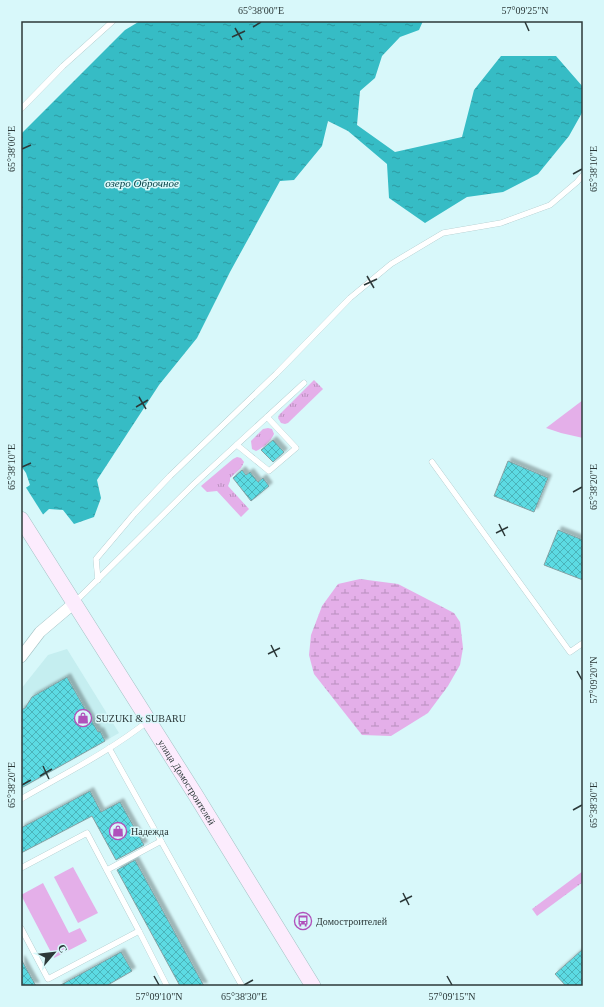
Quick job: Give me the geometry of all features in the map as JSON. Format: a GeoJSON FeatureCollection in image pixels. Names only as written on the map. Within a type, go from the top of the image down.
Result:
{"type":"FeatureCollection","features":[{"type":"Feature","properties":{"kind":"main road","name":"улица Домостроителей"},"geometry":{"type":"LineString","coordinates":[[21,519],[313,986]]}},
{"type":"Feature","properties":{"kind":"street"},"geometry":{"type":"LineString","coordinates":[[21,657],[40,632],[73,604]]}},
{"type":"Feature","properties":{"kind":"lane"},"geometry":{"type":"LineString","coordinates":[[21,110],[63,66],[113,21]]}},
{"type":"Feature","properties":{"kind":"lane"},"geometry":{"type":"LineString","coordinates":[[98,580],[96,559],[134,514],[170,476],[276,374],[350,298],[391,264],[443,233],[501,223],[550,205],[583,174]]}},
{"type":"Feature","properties":{"kind":"lane"},"geometry":{"type":"LineString","coordinates":[[73,604],[194,484],[304,383]]}},
{"type":"Feature","properties":{"kind":"lane"},"geometry":{"type":"LineString","coordinates":[[237,445],[269,471],[296,448],[267,417]]}},
{"type":"Feature","properties":{"kind":"lane"},"geometry":{"type":"LineString","coordinates":[[432,462],[570,652],[583,643]]}},
{"type":"Feature","properties":{"kind":"lane"},"geometry":{"type":"LineString","coordinates":[[21,799],[109,748],[148,721]]}},
{"type":"Feature","properties":{"kind":"lane"},"geometry":{"type":"LineString","coordinates":[[109,748],[242,986]]}},
{"type":"Feature","properties":{"kind":"lane"},"geometry":{"type":"LineString","coordinates":[[21,868],[87,833],[167,986]]}},
{"type":"Feature","properties":{"kind":"lane"},"geometry":{"type":"LineString","coordinates":[[107,870],[161,841]]}},
{"type":"Feature","properties":{"kind":"lane"},"geometry":{"type":"LineString","coordinates":[[21,928],[48,979],[139,931]]}},
{"type":"Feature","properties":{"kind":"shaded area"},"geometry":{"type":"Polygon","coordinates":[[[67,649],[119,733],[21,789],[21,689],[48,655],[67,649]]]}},
{"type":"Feature","properties":{"kind":"green space"},"geometry":{"type":"Polygon","coordinates":[[[314,380],[323,389],[288,423],[281,423],[278,418],[279,415],[314,380]]]}},
{"type":"Feature","properties":{"kind":"green space"},"geometry":{"type":"Polygon","coordinates":[[[583,400],[583,438],[546,428],[583,400]]]}},
{"type":"Feature","properties":{"kind":"green space"},"geometry":{"type":"Polygon","coordinates":[[[263,429],[272,429],[274,434],[271,439],[259,450],[256,451],[252,449],[251,441],[263,429]]]}},
{"type":"Feature","properties":{"kind":"green space"},"geometry":{"type":"Polygon","coordinates":[[[237,457],[241,458],[244,462],[241,468],[230,478],[228,486],[249,509],[241,517],[217,491],[207,492],[201,486],[237,457]]]}},
{"type":"Feature","properties":{"kind":"green space"},"geometry":{"type":"Polygon","coordinates":[[[360,579],[398,584],[454,613],[460,622],[463,648],[460,665],[448,686],[428,713],[391,736],[362,735],[314,674],[309,655],[311,635],[322,606],[338,584],[360,579]]]}},
{"type":"Feature","properties":{"kind":"green space"},"geometry":{"type":"Polygon","coordinates":[[[73,867],[98,913],[78,923],[54,877],[73,867]]]}},
{"type":"Feature","properties":{"kind":"green space"},"geometry":{"type":"Polygon","coordinates":[[[583,871],[583,882],[537,916],[532,909],[583,871]]]}},
{"type":"Feature","properties":{"kind":"green space"},"geometry":{"type":"Polygon","coordinates":[[[43,883],[69,933],[80,928],[87,941],[54,958],[21,895],[43,883]]]}},
{"type":"Feature","properties":{"kind":"water","name":"озеро Оброчное"},"geometry":{"type":"Polygon","coordinates":[[[140,21],[423,21],[419,30],[400,37],[382,56],[375,78],[360,91],[357,125],[395,152],[462,137],[474,90],[501,56],[556,56],[583,87],[583,111],[569,136],[538,174],[503,192],[467,197],[425,223],[389,198],[387,164],[348,131],[328,121],[322,146],[294,180],[280,181],[230,272],[197,338],[159,385],[97,480],[101,498],[94,517],[74,524],[63,510],[49,509],[21,535],[21,491],[30,485],[26,473],[21,466],[21,134],[125,30],[140,21]]]}},
{"type":"Feature","properties":{"kind":"pier"},"geometry":{"type":"Polygon","coordinates":[[[25,486],[44,516],[21,537],[21,489],[25,486]]]}},
{"type":"Feature","properties":{"kind":"building"},"geometry":{"type":"Polygon","coordinates":[[[273,440],[284,452],[273,462],[261,450],[273,440]]]}},
{"type":"Feature","properties":{"kind":"building"},"geometry":{"type":"Polygon","coordinates":[[[508,461],[548,478],[534,512],[494,496],[508,461]]]}},
{"type":"Feature","properties":{"kind":"building"},"geometry":{"type":"Polygon","coordinates":[[[242,470],[246,475],[250,472],[258,482],[263,478],[269,486],[251,501],[233,478],[242,470]]]}},
{"type":"Feature","properties":{"kind":"building"},"geometry":{"type":"Polygon","coordinates":[[[558,530],[583,540],[583,580],[544,565],[558,530]]]}},
{"type":"Feature","properties":{"kind":"building"},"geometry":{"type":"Polygon","coordinates":[[[67,677],[98,732],[100,731],[105,741],[21,788],[21,710],[25,708],[32,697],[67,677]]]}},
{"type":"Feature","properties":{"kind":"building"},"geometry":{"type":"Polygon","coordinates":[[[90,791],[101,812],[120,802],[144,845],[116,860],[92,816],[21,853],[21,828],[90,791]]]}},
{"type":"Feature","properties":{"kind":"building"},"geometry":{"type":"Polygon","coordinates":[[[135,860],[204,986],[180,986],[117,870],[135,860]]]}},
{"type":"Feature","properties":{"kind":"building"},"geometry":{"type":"Polygon","coordinates":[[[583,949],[583,986],[566,986],[555,974],[583,949]]]}},
{"type":"Feature","properties":{"kind":"building"},"geometry":{"type":"Polygon","coordinates":[[[121,952],[132,971],[106,986],[59,986],[121,952]]]}},
{"type":"Feature","properties":{"kind":"building"},"geometry":{"type":"Polygon","coordinates":[[[21,959],[36,986],[21,986],[21,959]]]}},
{"type":"Feature","properties":{"kind":"place","name":"SUZUKI & SUBARU"},"geometry":{"type":"Point","coordinates":[83,718]}},
{"type":"Feature","properties":{"kind":"place","name":"Надежда"},"geometry":{"type":"Point","coordinates":[118,831]}},
{"type":"Feature","properties":{"kind":"place","name":"Домостроителей"},"geometry":{"type":"Point","coordinates":[303,921]}}]}
